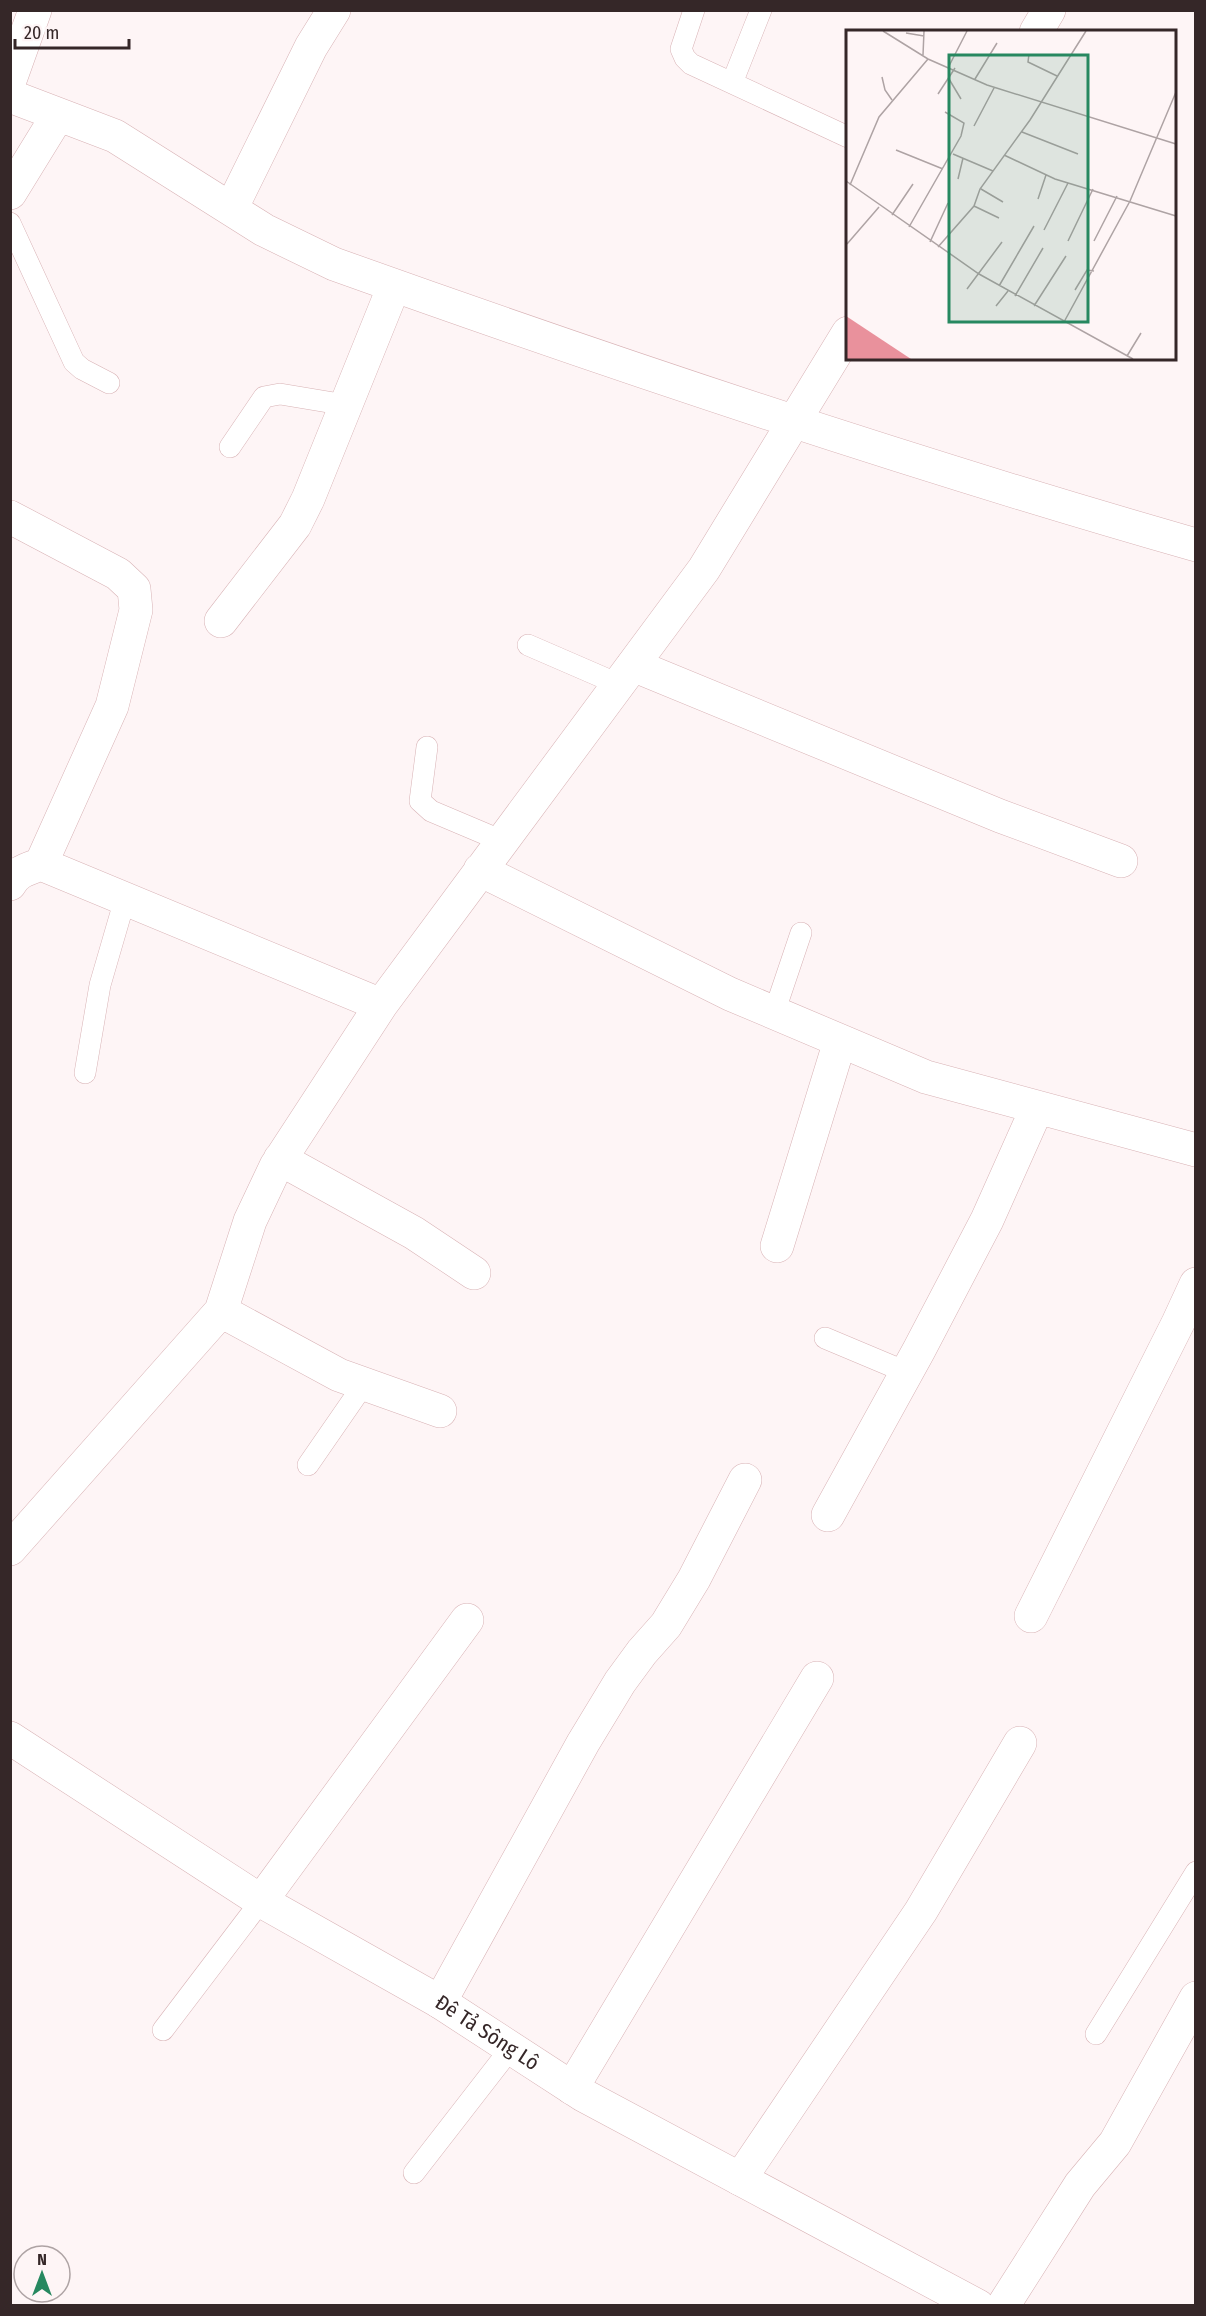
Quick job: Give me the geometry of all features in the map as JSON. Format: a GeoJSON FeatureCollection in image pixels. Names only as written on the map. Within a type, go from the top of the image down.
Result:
{"type":"FeatureCollection","features":[{"type":"Feature","properties":{"kind":"street"},"geometry":{"type":"LineString","coordinates":[[10,80],[34,10]]}},
{"type":"Feature","properties":{"kind":"street"},"geometry":{"type":"LineString","coordinates":[[231,209],[310,47],[334,10]]}},
{"type":"Feature","properties":{"kind":"street"},"geometry":{"type":"LineString","coordinates":[[1037,30],[1049,10]]}},
{"type":"Feature","properties":{"kind":"street"},"geometry":{"type":"LineString","coordinates":[[10,96],[115,136],[264,230],[334,264],[792,423],[1013,493],[1196,545]]}},
{"type":"Feature","properties":{"kind":"street"},"geometry":{"type":"LineString","coordinates":[[10,193],[58,115]]}},
{"type":"Feature","properties":{"kind":"street"},"geometry":{"type":"LineString","coordinates":[[221,621],[295,525],[394,286]]}},
{"type":"Feature","properties":{"kind":"street"},"geometry":{"type":"LineString","coordinates":[[10,1549],[221,1311],[250,1221],[280,1159],[381,1005],[704,569],[846,336]]}},
{"type":"Feature","properties":{"kind":"street"},"geometry":{"type":"LineString","coordinates":[[10,517],[118,574],[134,589],[136,610],[112,706],[41,864]]}},
{"type":"Feature","properties":{"kind":"street"},"geometry":{"type":"LineString","coordinates":[[626,674],[1121,861]]}},
{"type":"Feature","properties":{"kind":"street"},"geometry":{"type":"LineString","coordinates":[[10,884],[22,871],[41,864],[381,1005]]}},
{"type":"Feature","properties":{"kind":"street"},"geometry":{"type":"LineString","coordinates":[[480,870],[730,994],[926,1077],[1196,1150]]}},
{"type":"Feature","properties":{"kind":"street"},"geometry":{"type":"LineString","coordinates":[[777,1246],[840,1041]]}},
{"type":"Feature","properties":{"kind":"street"},"geometry":{"type":"LineString","coordinates":[[828,1515],[987,1220],[1036,1108]]}},
{"type":"Feature","properties":{"kind":"street"},"geometry":{"type":"LineString","coordinates":[[280,1159],[414,1233],[474,1273]]}},
{"type":"Feature","properties":{"kind":"street"},"geometry":{"type":"LineString","coordinates":[[1031,1616],[1196,1284]]}},
{"type":"Feature","properties":{"kind":"street"},"geometry":{"type":"LineString","coordinates":[[221,1311],[339,1375],[440,1411]]}},
{"type":"Feature","properties":{"kind":"street"},"geometry":{"type":"LineString","coordinates":[[440,2002],[583,1743],[620,1682],[642,1652],[666,1626],[745,1480]]}},
{"type":"Feature","properties":{"kind":"street"},"geometry":{"type":"LineString","coordinates":[[261,1901],[466,1620]]}},
{"type":"Feature","properties":{"kind":"street"},"geometry":{"type":"LineString","coordinates":[[572,2088],[817,1678]]}},
{"type":"Feature","properties":{"kind":"street","name":"Đê Tả Sông Lô"},"geometry":{"type":"LineString","coordinates":[[10,1738],[261,1901],[440,2002],[572,2088],[978,2306]]}},
{"type":"Feature","properties":{"kind":"street"},"geometry":{"type":"LineString","coordinates":[[740,2179],[921,1911],[1020,1743]]}},
{"type":"Feature","properties":{"kind":"street"},"geometry":{"type":"LineString","coordinates":[[1003,2306],[1080,2185],[1115,2143],[1196,1998]]}},
{"type":"Feature","properties":{"kind":"lane"},"geometry":{"type":"LineString","coordinates":[[694,10],[681,49],[691,64],[846,135]]}},
{"type":"Feature","properties":{"kind":"lane"},"geometry":{"type":"LineString","coordinates":[[732,83],[761,10]]}},
{"type":"Feature","properties":{"kind":"lane"},"geometry":{"type":"LineString","coordinates":[[10,223],[74,362],[82,369],[110,383]]}},
{"type":"Feature","properties":{"kind":"lane"},"geometry":{"type":"LineString","coordinates":[[230,447],[264,397],[280,394],[346,405]]}},
{"type":"Feature","properties":{"kind":"lane"},"geometry":{"type":"LineString","coordinates":[[528,645],[626,674]]}},
{"type":"Feature","properties":{"kind":"lane"},"geometry":{"type":"LineString","coordinates":[[427,747],[420,801],[431,811],[502,841]]}},
{"type":"Feature","properties":{"kind":"lane"},"geometry":{"type":"LineString","coordinates":[[85,1073],[100,985],[125,899]]}},
{"type":"Feature","properties":{"kind":"lane"},"geometry":{"type":"LineString","coordinates":[[774,1013],[801,933]]}},
{"type":"Feature","properties":{"kind":"lane"},"geometry":{"type":"LineString","coordinates":[[825,1338],[906,1372]]}},
{"type":"Feature","properties":{"kind":"lane"},"geometry":{"type":"LineString","coordinates":[[308,1465],[364,1384]]}},
{"type":"Feature","properties":{"kind":"lane"},"geometry":{"type":"LineString","coordinates":[[1096,2034],[1196,1872]]}},
{"type":"Feature","properties":{"kind":"lane"},"geometry":{"type":"LineString","coordinates":[[164,2030],[261,1901]]}},
{"type":"Feature","properties":{"kind":"lane"},"geometry":{"type":"LineString","coordinates":[[414,2173],[511,2048]]}}]}
